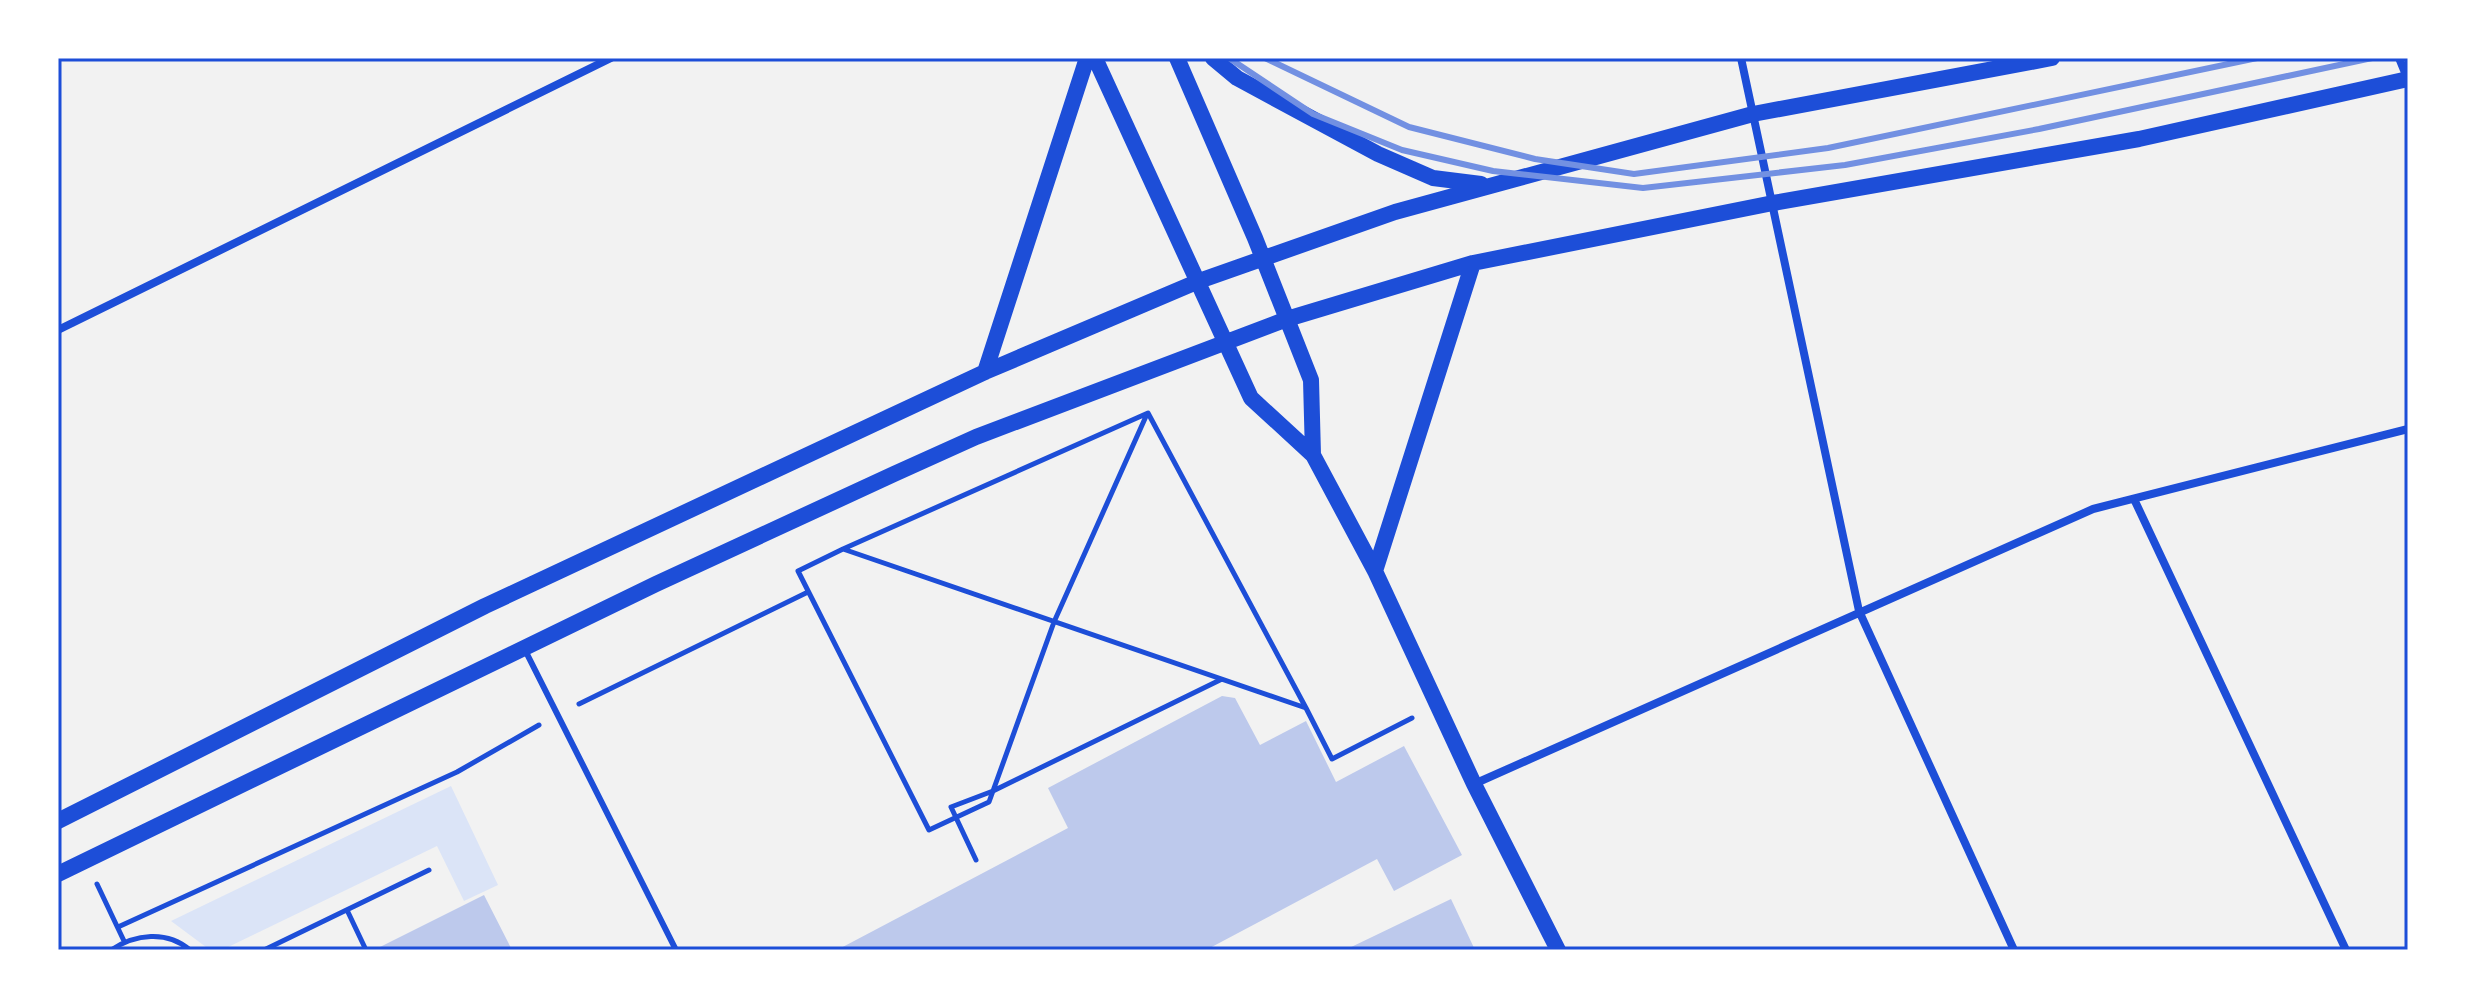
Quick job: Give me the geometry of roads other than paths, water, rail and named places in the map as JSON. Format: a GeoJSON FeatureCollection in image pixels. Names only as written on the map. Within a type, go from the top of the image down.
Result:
{"type":"FeatureCollection","features":[{"type":"Feature","properties":{"kind":"main road"},"geometry":{"type":"LineString","coordinates":[[985,372],[1087,58]]}},
{"type":"Feature","properties":{"kind":"main road"},"geometry":{"type":"LineString","coordinates":[[1095,58],[1251,398],[1313,455],[1375,571],[1474,784],[1558,950]]}},
{"type":"Feature","properties":{"kind":"main road"},"geometry":{"type":"LineString","coordinates":[[1177,58],[1264,259],[1311,380],[1313,455]]}},
{"type":"Feature","properties":{"kind":"main road"},"geometry":{"type":"LineString","coordinates":[[1213,58],[1237,78],[1378,154],[1433,178],[1491,185]]}},
{"type":"Feature","properties":{"kind":"main road"},"geometry":{"type":"LineString","coordinates":[[58,821],[485,606],[985,372],[1199,281],[1395,212],[1753,114],[2052,58]]}},
{"type":"Feature","properties":{"kind":"main road"},"geometry":{"type":"LineString","coordinates":[[58,874],[670,577],[976,437],[1287,319],[1473,263],[1773,203],[2139,139],[2408,80]]}},
{"type":"Feature","properties":{"kind":"main road"},"geometry":{"type":"LineString","coordinates":[[1375,571],[1473,263]]}},
{"type":"Feature","properties":{"kind":"street"},"geometry":{"type":"LineString","coordinates":[[58,330],[611,58]]}},
{"type":"Feature","properties":{"kind":"street"},"geometry":{"type":"LineString","coordinates":[[1741,58],[1859,611],[2014,950]]}},
{"type":"Feature","properties":{"kind":"street"},"geometry":{"type":"LineString","coordinates":[[2399,58],[2408,80]]}},
{"type":"Feature","properties":{"kind":"street"},"geometry":{"type":"LineString","coordinates":[[1474,784],[2093,509],[2408,429]]}},
{"type":"Feature","properties":{"kind":"street"},"geometry":{"type":"LineString","coordinates":[[2134,499],[2346,950]]}},
{"type":"Feature","properties":{"kind":"lane"},"geometry":{"type":"LineString","coordinates":[[523,647],[676,950]]}},
{"type":"Feature","properties":{"kind":"railway"},"geometry":{"type":"LineString","coordinates":[[1229,58],[1313,114],[1402,150],[1493,171],[1643,188],[1845,165],[2039,129],[2372,58]]}},
{"type":"Feature","properties":{"kind":"railway"},"geometry":{"type":"LineString","coordinates":[[1265,58],[1409,127],[1535,159],[1634,174],[1828,148],[2257,58]]}}]}
